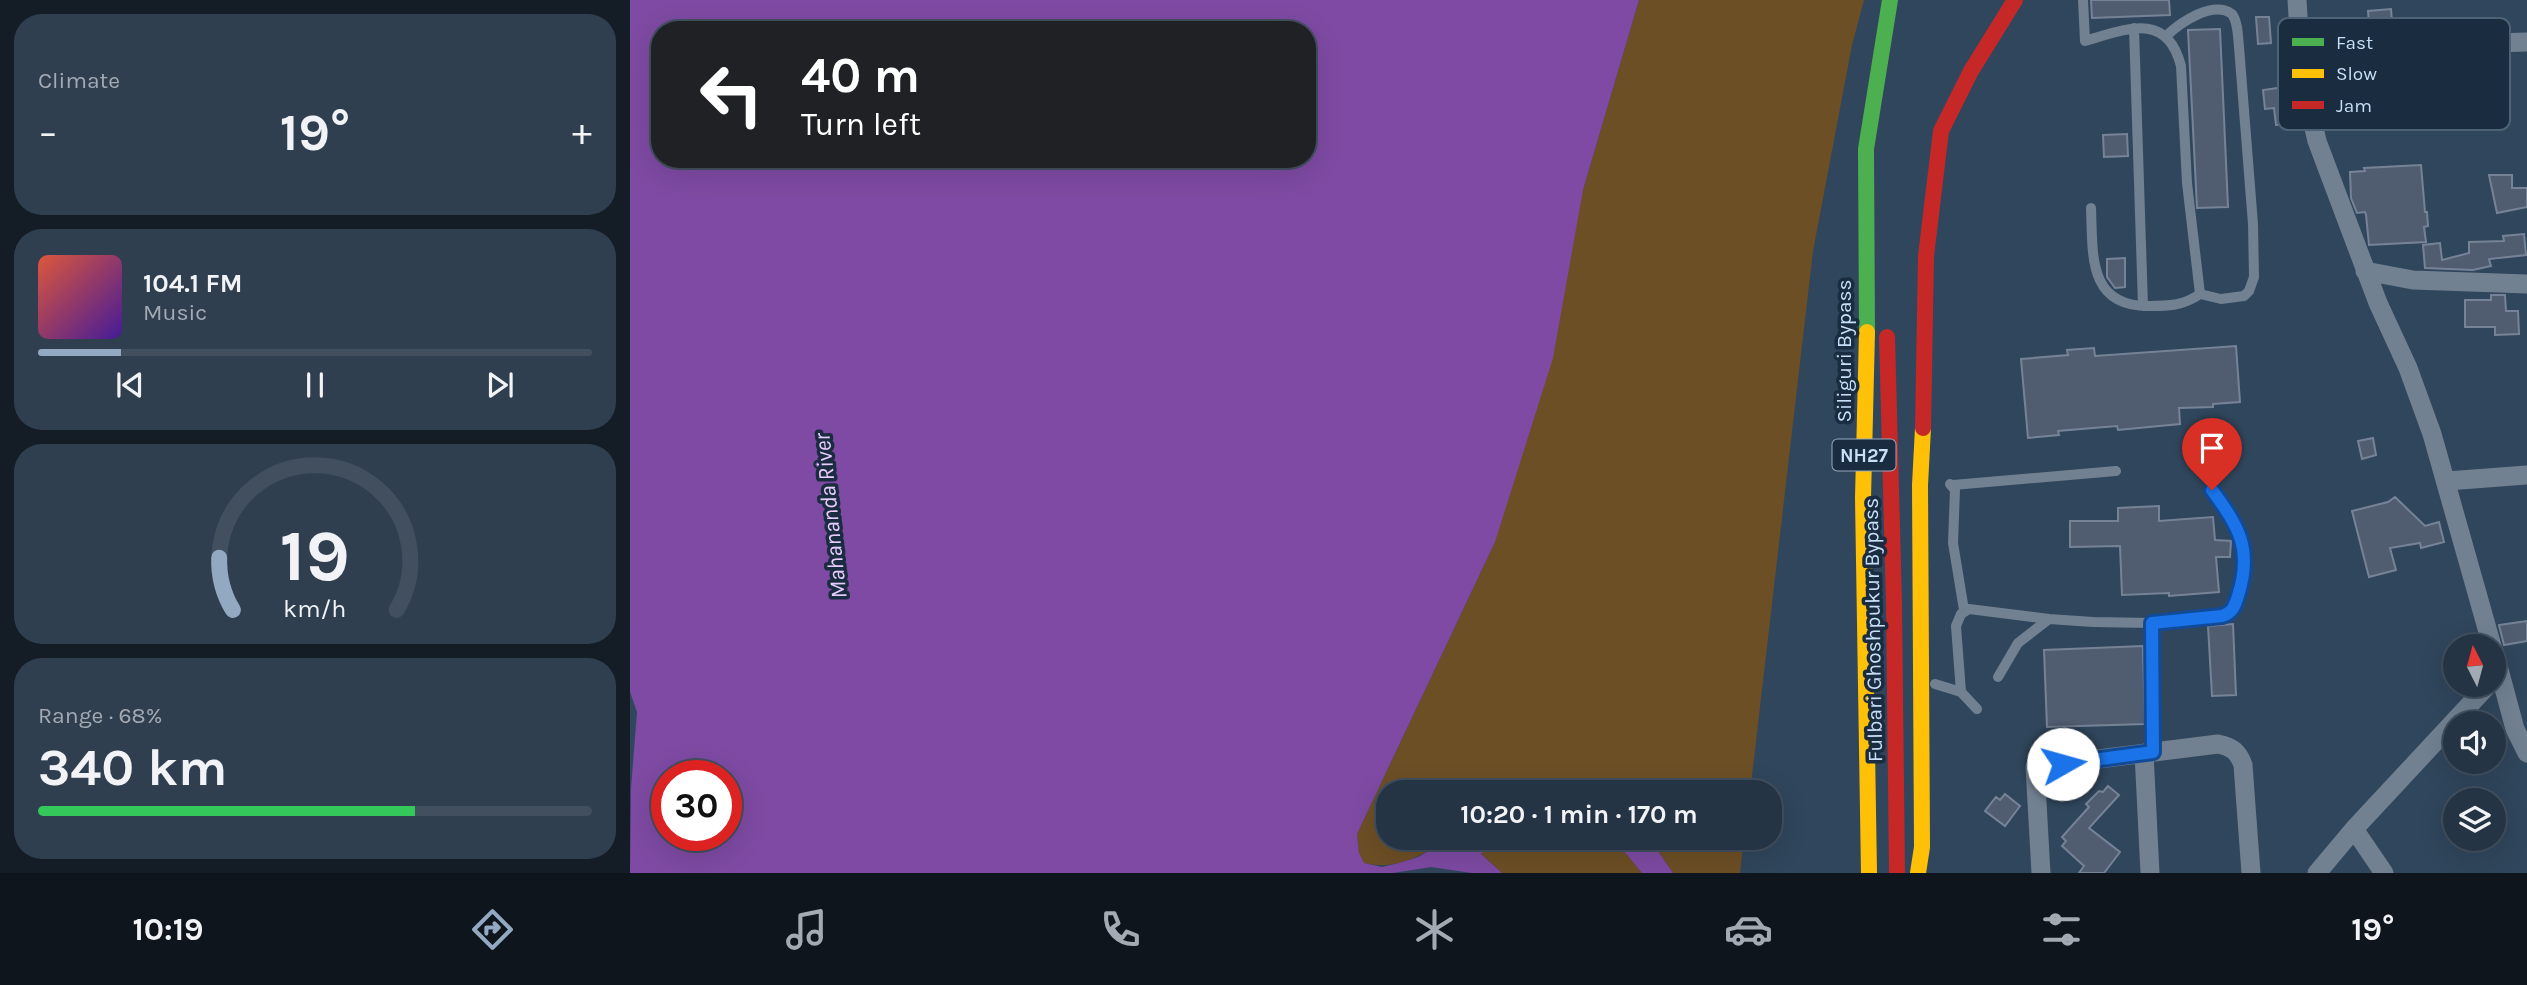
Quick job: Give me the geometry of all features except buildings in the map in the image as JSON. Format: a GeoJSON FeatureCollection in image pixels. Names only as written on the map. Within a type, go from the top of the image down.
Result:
{"type":"FeatureCollection","features":[{"type":"Feature","properties":{"kind":"main road","name":"Siliguri Bypass"},"geometry":{"type":"LineString","coordinates":[[1869,873],[1863,498],[1867,330],[1866,149],[1890,0]]}},
{"type":"Feature","properties":{"kind":"main road"},"geometry":{"type":"LineString","coordinates":[[1921,868],[1920,485],[1925,384],[1926,256],[1935,168],[1941,131],[1971,71],[2015,0]]}},
{"type":"Feature","properties":{"kind":"main road"},"geometry":{"type":"LineString","coordinates":[[1883,282],[1876,205],[1885,38]]}},
{"type":"Feature","properties":{"kind":"main road","name":"Fulbari Ghoshpukur Bypass"},"geometry":{"type":"LineString","coordinates":[[1886,320],[1894,590],[1897,873]]}},
{"type":"Feature","properties":{"kind":"street"},"geometry":{"type":"LineString","coordinates":[[2297,0],[2298,18]]}},
{"type":"Feature","properties":{"kind":"street"},"geometry":{"type":"LineString","coordinates":[[2314,130],[2365,271],[2408,368],[2446,481],[2489,634]]}},
{"type":"Feature","properties":{"kind":"street"},"geometry":{"type":"LineString","coordinates":[[2365,271],[2413,280],[2527,284]]}},
{"type":"Feature","properties":{"kind":"street"},"geometry":{"type":"LineString","coordinates":[[2446,481],[2527,475]]}},
{"type":"Feature","properties":{"kind":"street"},"geometry":{"type":"LineString","coordinates":[[2317,873],[2354,829],[2477,697]]}},
{"type":"Feature","properties":{"kind":"street"},"geometry":{"type":"LineString","coordinates":[[2502,697],[2527,753]]}},
{"type":"Feature","properties":{"kind":"street"},"geometry":{"type":"LineString","coordinates":[[2041,873],[2035,767],[2218,744],[2231,747],[2239,754],[2243,765],[2250,873]]}},
{"type":"Feature","properties":{"kind":"street"},"geometry":{"type":"LineString","coordinates":[[2149,752],[2150,873]]}},
{"type":"Feature","properties":{"kind":"street"},"geometry":{"type":"LineString","coordinates":[[2354,829],[2384,873]]}},
{"type":"Feature","properties":{"kind":"lane"},"geometry":{"type":"LineString","coordinates":[[2083,0],[2085,41],[2134,28],[2158,30],[2175,48],[2180,66],[2187,183],[2200,294]]}},
{"type":"Feature","properties":{"kind":"lane"},"geometry":{"type":"LineString","coordinates":[[2091,208],[2093,259],[2101,286],[2119,300],[2143,306],[2180,305],[2200,294],[2221,299],[2244,296],[2249,291],[2254,276],[2253,224],[2236,22],[2225,9],[2210,6],[2192,12],[2166,36]]}},
{"type":"Feature","properties":{"kind":"lane"},"geometry":{"type":"LineString","coordinates":[[2134,28],[2143,306]]}},
{"type":"Feature","properties":{"kind":"lane"},"geometry":{"type":"LineString","coordinates":[[1964,610],[1953,544],[1955,494],[1952,485],[2116,471]]}},
{"type":"Feature","properties":{"kind":"lane"},"geometry":{"type":"LineString","coordinates":[[1961,692],[1956,626],[1957,619],[1964,610],[1975,609],[2049,620],[2152,623],[2228,614],[2234,607],[2244,573],[2244,548],[2234,521],[2212,490]]}},
{"type":"Feature","properties":{"kind":"lane"},"geometry":{"type":"LineString","coordinates":[[1998,677],[2018,643],[2049,620]]}},
{"type":"Feature","properties":{"kind":"lane"},"geometry":{"type":"LineString","coordinates":[[2149,752],[2152,623]]}},
{"type":"Feature","properties":{"kind":"lane"},"geometry":{"type":"LineString","coordinates":[[1935,684],[1961,692],[1977,709]]}},
{"type":"Feature","properties":{"kind":"shaded area"},"geometry":{"type":"Polygon","coordinates":[[[1639,0],[1864,0],[1852,45],[1813,251],[1752,780],[1383,780],[1495,542],[1583,190],[1639,0]]]}},
{"type":"Feature","properties":{"kind":"shaded area"},"geometry":{"type":"Polygon","coordinates":[[[1376,794],[1376,850],[1429,850],[1399,863],[1364,863],[1359,854],[1357,834],[1376,794]]]}},
{"type":"Feature","properties":{"kind":"shaded area"},"geometry":{"type":"Polygon","coordinates":[[[1485,850],[1623,850],[1642,873],[1502,873],[1481,854],[1485,850]]]}},
{"type":"Feature","properties":{"kind":"shaded area"},"geometry":{"type":"Polygon","coordinates":[[[1657,850],[1743,850],[1740,873],[1673,873],[1657,850]]]}},
{"type":"Feature","properties":{"kind":"water","name":"Mahananda River"},"geometry":{"type":"Polygon","coordinates":[[[630,0],[1639,0],[1583,190],[1553,358],[1495,542],[1383,780],[1376,780],[1376,794],[1357,834],[1359,853],[1364,863],[1382,867],[1418,857],[1431,850],[1485,850],[1481,854],[1502,873],[1472,873],[1431,867],[1393,873],[630,873],[631,789],[637,712],[630,692],[630,0]]]}},
{"type":"Feature","properties":{"kind":"water"},"geometry":{"type":"Polygon","coordinates":[[[1623,850],[1657,850],[1673,873],[1642,873],[1623,850]]]}},
{"type":"Feature","properties":{"kind":"traffic: fast"},"geometry":{"type":"LineString","coordinates":[[1867,332],[1866,149],[1890,0]]}},
{"type":"Feature","properties":{"kind":"traffic: slow"},"geometry":{"type":"LineString","coordinates":[[1867,332],[1863,498],[1869,873]]}},
{"type":"Feature","properties":{"kind":"traffic: slow"},"geometry":{"type":"LineString","coordinates":[[1918,873],[1922,847],[1920,485],[1923,428]]}},
{"type":"Feature","properties":{"kind":"traffic: jam"},"geometry":{"type":"LineString","coordinates":[[1923,428],[1926,256],[1941,131],[1971,71],[2015,0]]}},
{"type":"Feature","properties":{"kind":"traffic: jam"},"geometry":{"type":"LineString","coordinates":[[1887,337],[1897,873]]}},
{"type":"Feature","properties":{"kind":"route"},"geometry":{"type":"LineString","coordinates":[[2063,764],[2153,752],[2152,623],[2222,616],[2231,612],[2234,607],[2243,580],[2244,548],[2234,521],[2212,490]]}}]}
